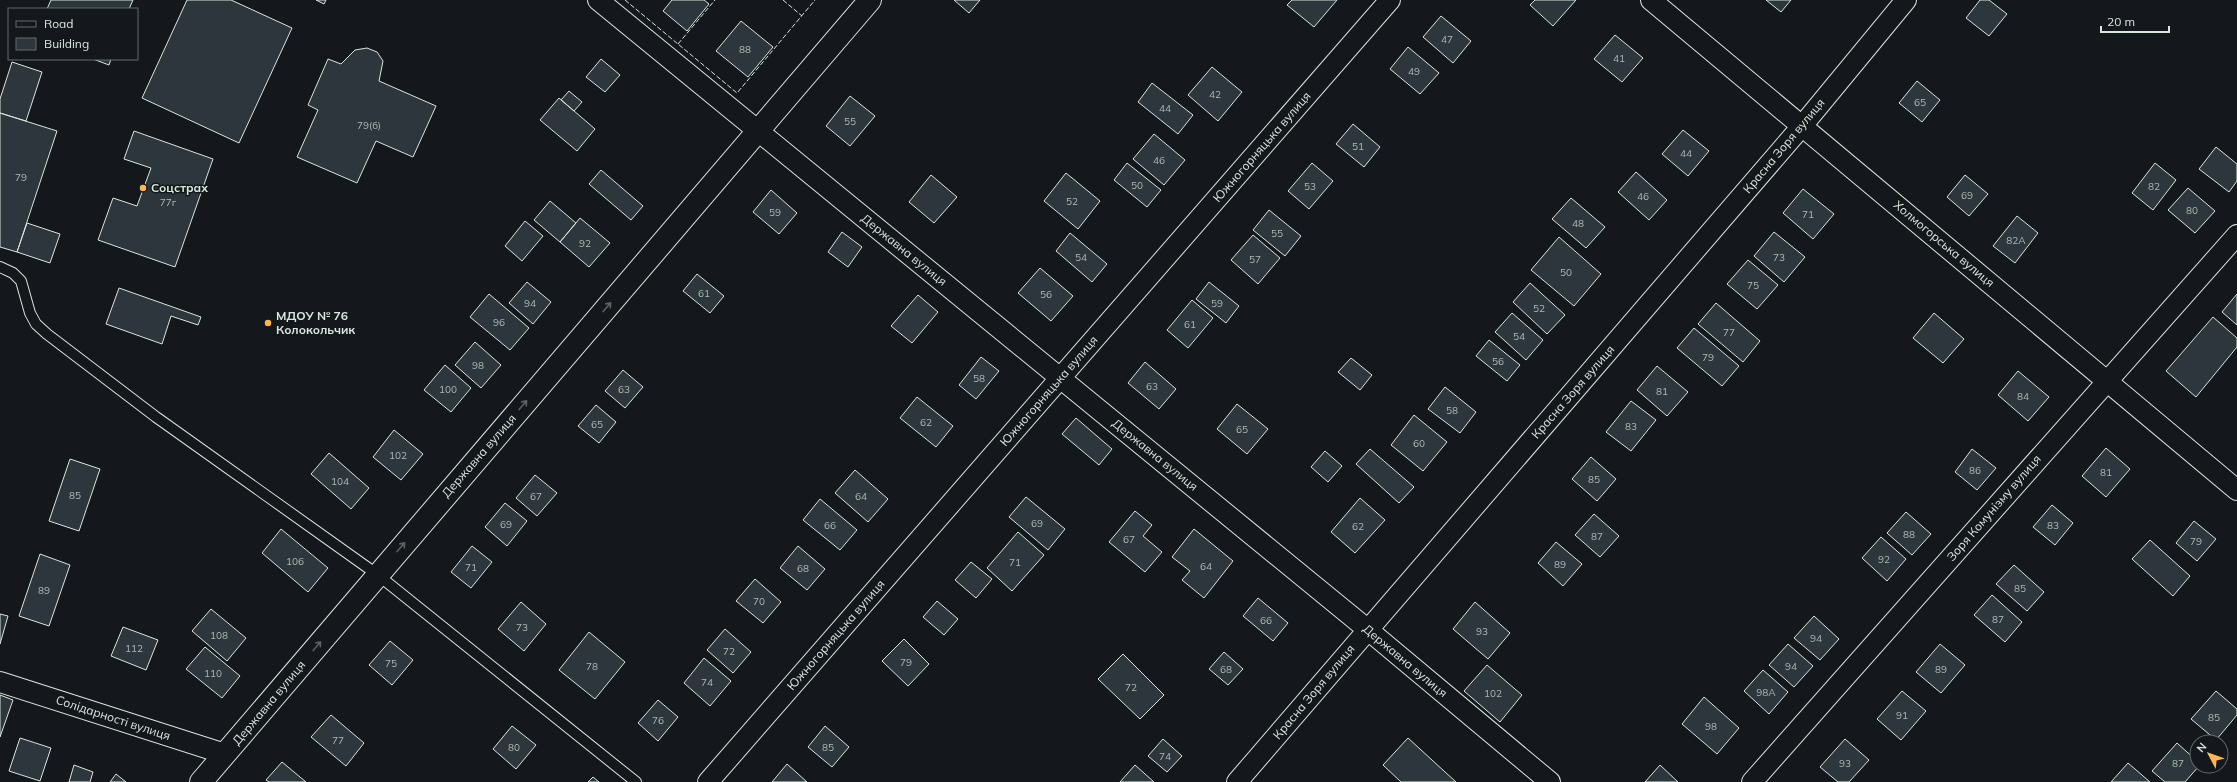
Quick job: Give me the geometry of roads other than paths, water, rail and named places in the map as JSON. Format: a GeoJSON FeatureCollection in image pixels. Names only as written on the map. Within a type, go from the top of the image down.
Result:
{"type":"FeatureCollection","features":[{"type":"Feature","properties":{"kind":"main road","name":"Державна вулиця"},"geometry":{"type":"LineString","coordinates":[[201,782],[870,0]]}},
{"type":"Feature","properties":{"kind":"street","name":"Державна вулиця"},"geometry":{"type":"LineString","coordinates":[[598,0],[1368,629],[1550,782]]}},
{"type":"Feature","properties":{"kind":"street","name":"Южногорняцька вулиця"},"geometry":{"type":"LineString","coordinates":[[708,782],[1390,0]]}},
{"type":"Feature","properties":{"kind":"street","name":"Холмогорська вулиця"},"geometry":{"type":"LineString","coordinates":[[1651,0],[2237,490]]}},
{"type":"Feature","properties":{"kind":"street","name":"Красна Зоря вулиця"},"geometry":{"type":"LineString","coordinates":[[1238,782],[1802,126],[1906,0]]}},
{"type":"Feature","properties":{"kind":"street","name":"Зоря Комунізму вулиця"},"geometry":{"type":"LineString","coordinates":[[1752,782],[2237,235]]}},
{"type":"Feature","properties":{"kind":"street","name":"Солідарності вулиця"},"geometry":{"type":"LineString","coordinates":[[0,682],[225,754]]}},
{"type":"Feature","properties":{"kind":"lane"},"geometry":{"type":"LineString","coordinates":[[0,267],[13,273],[21,281],[30,313],[36,324],[47,334],[156,417],[378,575],[636,782]]}},
{"type":"Feature","properties":{"kind":"place","name":"Соцстрах"},"geometry":{"type":"Point","coordinates":[143,188]}},
{"type":"Feature","properties":{"kind":"place","name":"МДОУ № 76 Колокольчик"},"geometry":{"type":"Point","coordinates":[268,323]}}]}
